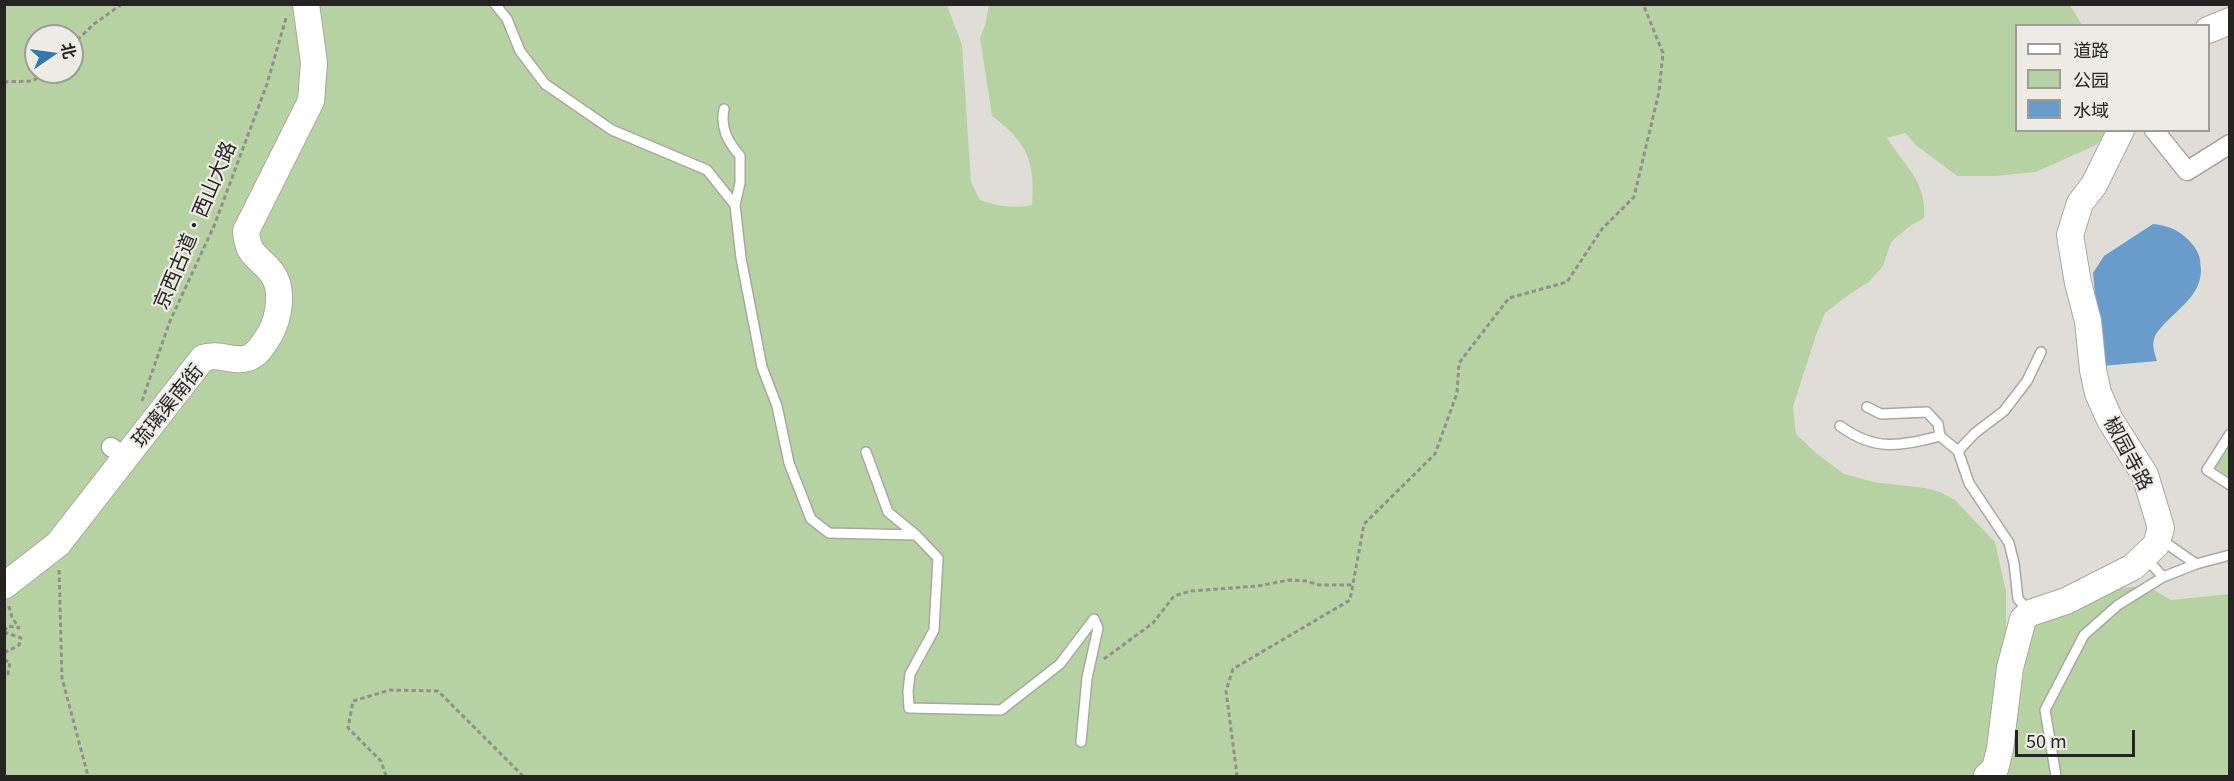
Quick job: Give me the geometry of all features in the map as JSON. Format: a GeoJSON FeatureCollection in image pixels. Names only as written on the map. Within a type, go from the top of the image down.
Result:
{"type":"FeatureCollection","features":[{"type":"Feature","properties":{"kind":"street","name":"琉璃渠南街"},"geometry":{"type":"LineString","coordinates":[[4,586],[58,544],[118,452],[203,358],[213,354],[234,359],[248,358],[261,349],[274,327],[279,309],[277,283],[273,274],[248,248],[246,231],[311,101],[314,63],[296,10]]}},
{"type":"Feature","properties":{"kind":"street"},"geometry":{"type":"LineString","coordinates":[[2210,29],[2229,21]]}},
{"type":"Feature","properties":{"kind":"street","name":"椒园寺路"},"geometry":{"type":"LineString","coordinates":[[2120,132],[2094,185],[2080,203],[2070,235],[2078,283],[2088,321],[2098,393],[2110,420],[2145,475],[2161,528],[2151,547]]}},
{"type":"Feature","properties":{"kind":"street"},"geometry":{"type":"LineString","coordinates":[[2156,132],[2187,171],[2229,144]]}},
{"type":"Feature","properties":{"kind":"street"},"geometry":{"type":"LineString","coordinates":[[1987,777],[1995,769],[2000,749],[2010,668],[2023,619],[2030,613],[2066,602],[2133,567],[2151,547]]}},
{"type":"Feature","properties":{"kind":"lane"},"geometry":{"type":"LineString","coordinates":[[495,4],[507,19],[520,51],[545,84],[612,130],[707,170],[735,205]]}},
{"type":"Feature","properties":{"kind":"lane"},"geometry":{"type":"LineString","coordinates":[[724,110],[722,121],[729,142],[740,156],[740,183],[735,205],[741,258],[762,367],[777,406],[789,462],[811,519],[829,533],[916,535]]}},
{"type":"Feature","properties":{"kind":"lane"},"geometry":{"type":"LineString","coordinates":[[1958,451],[1975,433],[2004,411],[2026,381],[2041,351]]}},
{"type":"Feature","properties":{"kind":"lane"},"geometry":{"type":"LineString","coordinates":[[1867,407],[1881,414],[1927,412],[1938,424],[1940,436],[1958,451],[1968,483],[2009,543],[2014,562],[2018,599],[2030,613]]}},
{"type":"Feature","properties":{"kind":"lane"},"geometry":{"type":"LineString","coordinates":[[1840,426],[1854,436],[1878,445],[1910,443],[1940,436]]}},
{"type":"Feature","properties":{"kind":"lane"},"geometry":{"type":"LineString","coordinates":[[2229,434],[2207,470],[2229,485]]}},
{"type":"Feature","properties":{"kind":"lane"},"geometry":{"type":"LineString","coordinates":[[866,452],[888,512],[916,535],[938,558],[934,630],[910,674],[909,708],[1001,710],[1060,664],[1094,619],[1098,628],[1087,678],[1081,742]]}},
{"type":"Feature","properties":{"kind":"lane"},"geometry":{"type":"LineString","coordinates":[[2151,547],[2196,564]]}},
{"type":"Feature","properties":{"kind":"lane"},"geometry":{"type":"LineString","coordinates":[[2151,547],[2163,578]]}},
{"type":"Feature","properties":{"kind":"lane"},"geometry":{"type":"LineString","coordinates":[[2056,777],[2045,710],[2084,635],[2118,605],[2163,578],[2196,564],[2229,555]]}},
{"type":"Feature","properties":{"kind":"path"},"geometry":{"type":"LineString","coordinates":[[84,34],[122,4]]}},
{"type":"Feature","properties":{"kind":"path"},"geometry":{"type":"LineString","coordinates":[[1236,777],[1238,775],[1226,691],[1233,669],[1350,600],[1364,524],[1434,454],[1457,393],[1459,363],[1509,298],[1567,282],[1602,229],[1634,197],[1659,92],[1663,53],[1643,4]]}},
{"type":"Feature","properties":{"kind":"path","name":"京西古道·西山大路"},"geometry":{"type":"LineString","coordinates":[[141,404],[170,321],[214,226],[296,10]]}},
{"type":"Feature","properties":{"kind":"path"},"geometry":{"type":"LineString","coordinates":[[4,81],[24,81]]}},
{"type":"Feature","properties":{"kind":"path"},"geometry":{"type":"LineString","coordinates":[[58,544],[62,678],[88,777]]}},
{"type":"Feature","properties":{"kind":"path"},"geometry":{"type":"LineString","coordinates":[[1087,678],[1105,658],[1153,623],[1174,596],[1191,591],[1258,586],[1289,580],[1306,581],[1319,585],[1353,585]]}},
{"type":"Feature","properties":{"kind":"path"},"geometry":{"type":"LineString","coordinates":[[4,594],[12,617],[19,628],[8,626],[4,632],[21,638],[19,645],[4,653]]}},
{"type":"Feature","properties":{"kind":"path"},"geometry":{"type":"LineString","coordinates":[[4,660],[10,662],[8,674],[4,674]]}},
{"type":"Feature","properties":{"kind":"path"},"geometry":{"type":"LineString","coordinates":[[386,777],[381,761],[348,728],[353,701],[390,690],[438,691],[523,777]]}},
{"type":"Feature","properties":{"kind":"green space"},"geometry":{"type":"Polygon","coordinates":[[[5,5],[947,5],[962,45],[971,182],[980,200],[1012,207],[1032,205],[1032,176],[1030,164],[1021,144],[1004,125],[992,116],[980,38],[989,5],[2070,5],[2081,24],[2015,24],[2015,132],[2108,132],[2096,145],[2036,172],[1995,176],[1957,176],[1917,146],[1905,133],[1887,138],[1918,184],[1924,205],[1924,218],[1891,242],[1883,266],[1869,282],[1825,313],[1793,407],[1796,434],[1844,474],[1874,482],[1925,488],[1940,492],[1955,500],[1995,542],[2006,591],[2006,626],[2037,620],[2118,588],[2147,586],[2171,600],[2229,594],[2229,776],[5,776],[5,5]]]}},
{"type":"Feature","properties":{"kind":"green space"},"geometry":{"type":"Polygon","coordinates":[[[2229,440],[2229,477],[2213,466],[2229,440]]]}},
{"type":"Feature","properties":{"kind":"water"},"geometry":{"type":"Polygon","coordinates":[[[2153,224],[2175,230],[2193,245],[2200,260],[2200,280],[2184,305],[2154,337],[2153,344],[2157,361],[2102,366],[2093,273],[2104,256],[2153,224]]]}}]}
